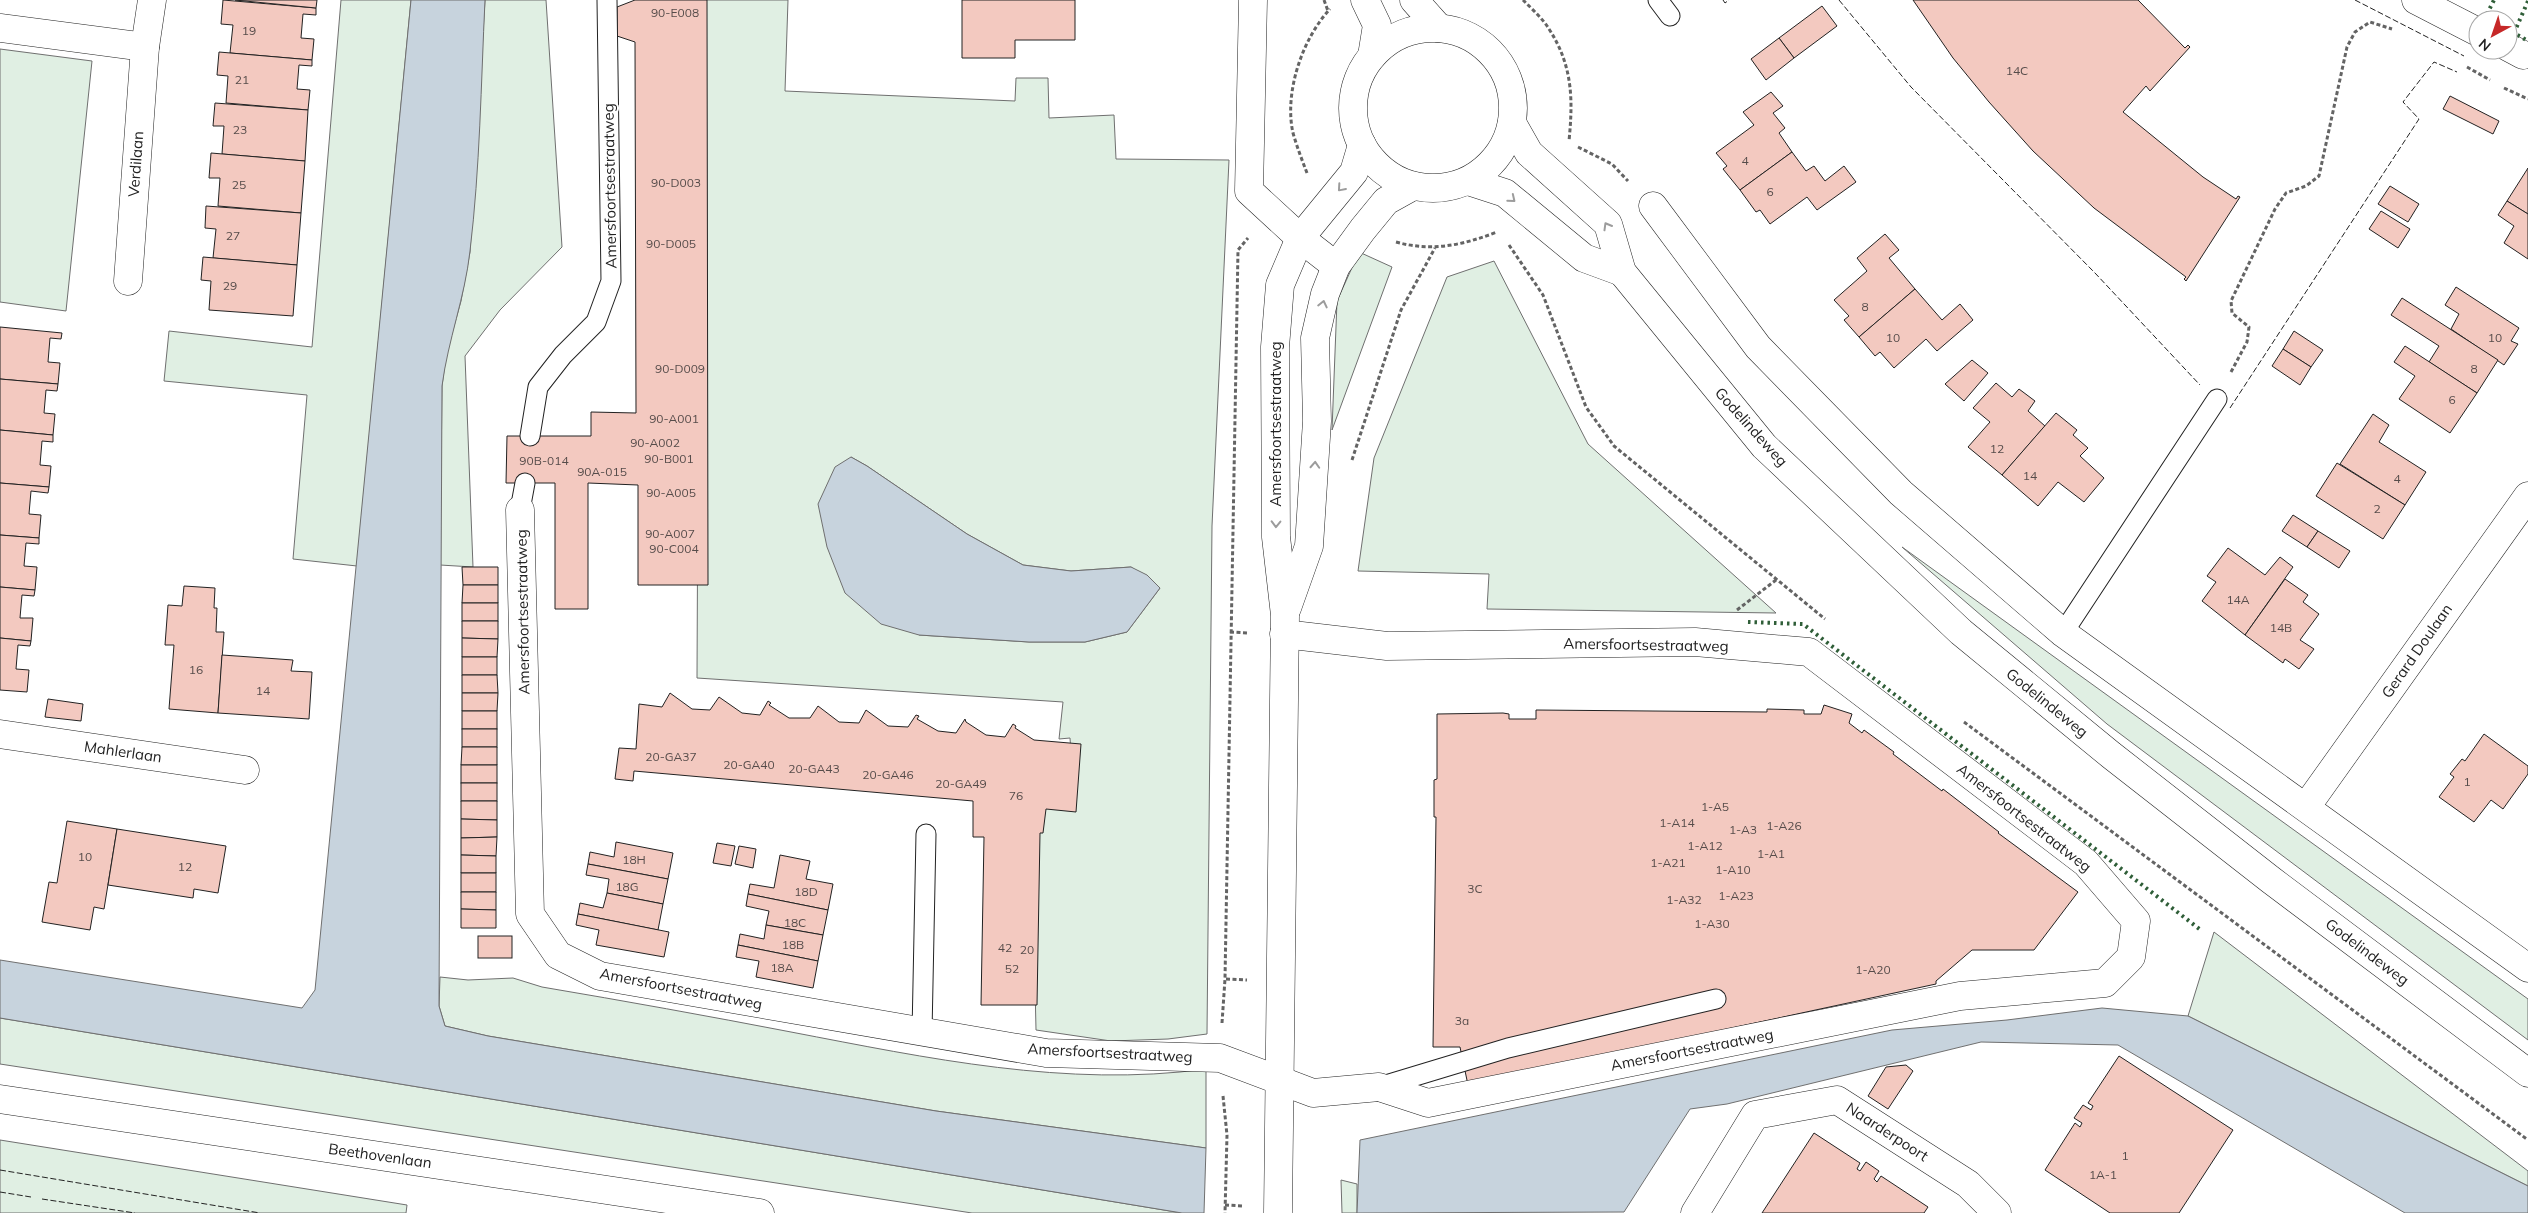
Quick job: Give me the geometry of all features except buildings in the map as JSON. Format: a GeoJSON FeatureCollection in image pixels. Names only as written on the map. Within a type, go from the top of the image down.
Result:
{"type":"FeatureCollection","features":[{"type":"Feature","properties":{"kind":"street","name":"Verdilaan"},"geometry":{"type":"LineString","coordinates":[[128,281],[145,48],[152,0]]}},
{"type":"Feature","properties":{"kind":"street"},"geometry":{"type":"LineString","coordinates":[[1253,0],[1249,191],[1300,238],[1336,266]]}},
{"type":"Feature","properties":{"kind":"street"},"geometry":{"type":"LineString","coordinates":[[1365,0],[1377,25],[1372,56]]}},
{"type":"Feature","properties":{"kind":"street"},"geometry":{"type":"LineString","coordinates":[[1414,0],[1439,28]]}},
{"type":"Feature","properties":{"kind":"street"},"geometry":{"type":"LineString","coordinates":[[2416,0],[2468,27]]}},
{"type":"Feature","properties":{"kind":"street"},"geometry":{"type":"LineString","coordinates":[[0,28],[145,48]]}},
{"type":"Feature","properties":{"kind":"street"},"geometry":{"type":"LineString","coordinates":[[1439,28],[1458,32],[1476,40],[1491,52],[1502,67],[1510,85],[1514,104],[1508,138],[1492,163],[1468,181],[1450,187],[1431,188],[1413,186],[1384,171],[1362,146],[1356,128],[1353,109],[1355,90],[1362,72],[1372,56],[1386,44],[1402,35],[1420,29],[1439,28]]}},
{"type":"Feature","properties":{"kind":"street","name":"Godelindeweg"},"geometry":{"type":"LineString","coordinates":[[1512,123],[1530,153],[1608,224],[1622,272],[1764,446],[1961,632],[2111,755],[2271,880],[2528,1073]]}},
{"type":"Feature","properties":{"kind":"street","name":"Amersfoortsestraatweg"},"geometry":{"type":"LineString","coordinates":[[1278,1213],[1285,624],[1276,536],[1274,347],[1280,285],[1300,238],[1354,172],[1362,146]]}},
{"type":"Feature","properties":{"kind":"street"},"geometry":{"type":"LineString","coordinates":[[1468,181],[1505,193],[1584,258],[1622,272]]}},
{"type":"Feature","properties":{"kind":"street","name":"Amersfoortsestraatweg"},"geometry":{"type":"LineString","coordinates":[[1285,624],[1309,546],[1316,421],[1315,338],[1325,294],[1336,266],[1347,248],[1386,201],[1413,186]]}},
{"type":"Feature","properties":{"kind":"street"},"geometry":{"type":"LineString","coordinates":[[1653,206],[1758,346],[1901,493],[2063,633],[2528,968]]}},
{"type":"Feature","properties":{"kind":"street","name":"Gerard Doulaan"},"geometry":{"type":"LineString","coordinates":[[2306,807],[2528,496]]}},
{"type":"Feature","properties":{"kind":"street","name":"Amersfoortsestraatweg"},"geometry":{"type":"LineString","coordinates":[[520,510],[530,914],[558,955],[600,976],[1046,1054],[1220,1058],[1313,1093],[1379,1087],[1428,1103],[1960,996],[2105,983],[2131,958],[2136,921],[2086,863],[1809,652],[1695,642],[1387,646],[1285,624]]}},
{"type":"Feature","properties":{"kind":"street","name":"Mahlerlaan"},"geometry":{"type":"LineString","coordinates":[[0,734],[245,770]]}},
{"type":"Feature","properties":{"kind":"street","name":"Beethovenlaan"},"geometry":{"type":"LineString","coordinates":[[0,1099],[760,1213]]}},
{"type":"Feature","properties":{"kind":"street","name":"Naarderpoort"},"geometry":{"type":"LineString","coordinates":[[1695,1213],[1755,1115],[1837,1100],[1968,1184],[1997,1213]]}},
{"type":"Feature","properties":{"kind":"lane","name":"Amersfoortsestraatweg"},"geometry":{"type":"LineString","coordinates":[[530,436],[538,387],[596,322],[611,281],[607,0]]}},
{"type":"Feature","properties":{"kind":"lane"},"geometry":{"type":"LineString","coordinates":[[1658,0],[1670,16]]}},
{"type":"Feature","properties":{"kind":"lane"},"geometry":{"type":"LineString","coordinates":[[2063,633],[2217,399]]}},
{"type":"Feature","properties":{"kind":"lane","name":"Amersfoortsestraatweg"},"geometry":{"type":"LineString","coordinates":[[520,510],[525,483]]}},
{"type":"Feature","properties":{"kind":"lane"},"geometry":{"type":"LineString","coordinates":[[922,1033],[926,834]]}},
{"type":"Feature","properties":{"kind":"lane"},"geometry":{"type":"LineString","coordinates":[[1379,1087],[1508,1048],[1716,999]]}},
{"type":"Feature","properties":{"kind":"path"},"geometry":{"type":"LineString","coordinates":[[1324,0],[1328,11]]}},
{"type":"Feature","properties":{"kind":"path"},"geometry":{"type":"LineString","coordinates":[[1523,0],[1549,29],[1566,64],[1572,103],[1568,142],[1612,164],[1653,206]]}},
{"type":"Feature","properties":{"kind":"path"},"geometry":{"type":"LineString","coordinates":[[2217,399],[2247,342],[2249,327],[2232,313],[2231,301],[2281,201],[2286,194],[2306,186],[2319,176],[2347,48],[2355,32],[2370,22],[2396,31]]}},
{"type":"Feature","properties":{"kind":"path"},"geometry":{"type":"LineString","coordinates":[[1225,1213],[1227,1135],[1220,1058],[1225,979],[1238,250],[1307,173]]}},
{"type":"Feature","properties":{"kind":"path"},"geometry":{"type":"LineString","coordinates":[[1498,232],[1514,251],[1543,294],[1586,407],[1614,446],[1826,620]]}},
{"type":"Feature","properties":{"kind":"path"},"geometry":{"type":"LineString","coordinates":[[1349,468],[1401,310],[1435,248]]}},
{"type":"Feature","properties":{"kind":"path"},"geometry":{"type":"LineString","coordinates":[[1962,720],[2528,1140]]}},
{"type":"Feature","properties":{"kind":"green space"},"geometry":{"type":"Polygon","coordinates":[[[341,0],[411,0],[357,566],[293,559],[307,395],[164,381],[169,331],[312,347],[341,0]]]}},
{"type":"Feature","properties":{"kind":"green space"},"geometry":{"type":"Polygon","coordinates":[[[485,0],[546,0],[562,247],[500,310],[465,356],[473,567],[440,565],[442,386],[446,355],[461,301],[470,252],[485,0]]]}},
{"type":"Feature","properties":{"kind":"green space"},"geometry":{"type":"Polygon","coordinates":[[[700,0],[788,0],[785,91],[1015,101],[1016,78],[1048,78],[1049,118],[1114,115],[1116,159],[1229,160],[1212,526],[1207,1034],[1168,1039],[1111,1041],[1036,1030],[1031,800],[1074,800],[1070,738],[1059,739],[1063,702],[697,678],[700,0]],[[851,457],[919,635],[1029,642],[1085,642],[1127,632],[1160,588],[1131,567],[1071,571],[1023,565],[967,534],[851,457]]]}},
{"type":"Feature","properties":{"kind":"green space"},"geometry":{"type":"Polygon","coordinates":[[[0,49],[92,61],[66,311],[0,302],[0,49]]]}},
{"type":"Feature","properties":{"kind":"green space"},"geometry":{"type":"Polygon","coordinates":[[[1359,252],[1392,267],[1332,430],[1337,301],[1359,252]]]}},
{"type":"Feature","properties":{"kind":"green space"},"geometry":{"type":"Polygon","coordinates":[[[1494,261],[1588,444],[1776,613],[1487,609],[1489,574],[1358,571],[1374,458],[1447,277],[1494,261]]]}},
{"type":"Feature","properties":{"kind":"green space"},"geometry":{"type":"Polygon","coordinates":[[[1902,547],[2528,999],[2528,1040],[2107,724],[1902,547]]]}},
{"type":"Feature","properties":{"kind":"green space"},"geometry":{"type":"Polygon","coordinates":[[[2214,932],[2528,1171],[2528,1186],[2188,1016],[2214,932]]]}},
{"type":"Feature","properties":{"kind":"green space"},"geometry":{"type":"Polygon","coordinates":[[[440,977],[468,980],[513,978],[542,987],[945,1060],[997,1067],[1102,1075],[1154,1074],[1206,1069],[1206,1148],[936,1111],[488,1036],[445,1026],[439,1006],[440,977]]]}},
{"type":"Feature","properties":{"kind":"green space"},"geometry":{"type":"Polygon","coordinates":[[[0,1018],[1182,1213],[972,1213],[0,1064],[0,1018]]]}},
{"type":"Feature","properties":{"kind":"green space"},"geometry":{"type":"Polygon","coordinates":[[[0,1140],[407,1205],[406,1213],[0,1213],[0,1140]]]}},
{"type":"Feature","properties":{"kind":"green space"},"geometry":{"type":"Polygon","coordinates":[[[1341,1180],[1357,1184],[1357,1213],[1342,1213],[1341,1180]]]}},
{"type":"Feature","properties":{"kind":"shaded area"},"geometry":{"type":"Polygon","coordinates":[[[411,0],[485,0],[478,157],[470,251],[442,386],[439,1006],[445,1026],[488,1036],[936,1111],[1206,1148],[1204,1213],[1182,1213],[0,1018],[0,960],[302,1008],[315,990],[411,0]]]}},
{"type":"Feature","properties":{"kind":"shaded area"},"geometry":{"type":"Polygon","coordinates":[[[851,457],[967,534],[1023,565],[1071,571],[1131,567],[1147,575],[1160,588],[1127,632],[1085,642],[1029,642],[919,635],[881,624],[845,593],[827,547],[818,504],[835,467],[851,457]]]}},
{"type":"Feature","properties":{"kind":"shaded area"},"geometry":{"type":"Polygon","coordinates":[[[2102,1008],[2188,1016],[2528,1186],[2528,1213],[2405,1213],[2118,1045],[1981,1042],[1727,1104],[1690,1109],[1624,1212],[1357,1213],[1360,1140],[1892,1030],[2007,1020],[2102,1008]]]}},
{"type":"Feature","properties":{"kind":"hedge"},"geometry":{"type":"LineString","coordinates":[[2489,10],[2494,0]]}},
{"type":"Feature","properties":{"kind":"hedge"},"geometry":{"type":"LineString","coordinates":[[2528,1],[2514,33],[2528,41]]}},
{"type":"Feature","properties":{"kind":"hedge"},"geometry":{"type":"LineString","coordinates":[[1748,622],[1803,624],[2202,931]]}},
{"type":"Feature","properties":{"kind":"fence"},"geometry":{"type":"LineString","coordinates":[[1723,0],[1725,3],[1729,0]]}},
{"type":"Feature","properties":{"kind":"fence"},"geometry":{"type":"LineString","coordinates":[[1839,0],[1911,87],[2095,273],[2200,385]]}},
{"type":"Feature","properties":{"kind":"fence"},"geometry":{"type":"LineString","coordinates":[[2355,0],[2464,56]]}},
{"type":"Feature","properties":{"kind":"fence"},"geometry":{"type":"LineString","coordinates":[[2230,408],[2419,119],[2403,102],[2434,62],[2457,72]]}},
{"type":"Feature","properties":{"kind":"fence"},"geometry":{"type":"LineString","coordinates":[[0,1170],[260,1213]]}},
{"type":"Feature","properties":{"kind":"fence"},"geometry":{"type":"LineString","coordinates":[[0,1192],[31,1197]]}},
{"type":"Feature","properties":{"kind":"fence"},"geometry":{"type":"LineString","coordinates":[[42,1199],[135,1213]]}}]}
